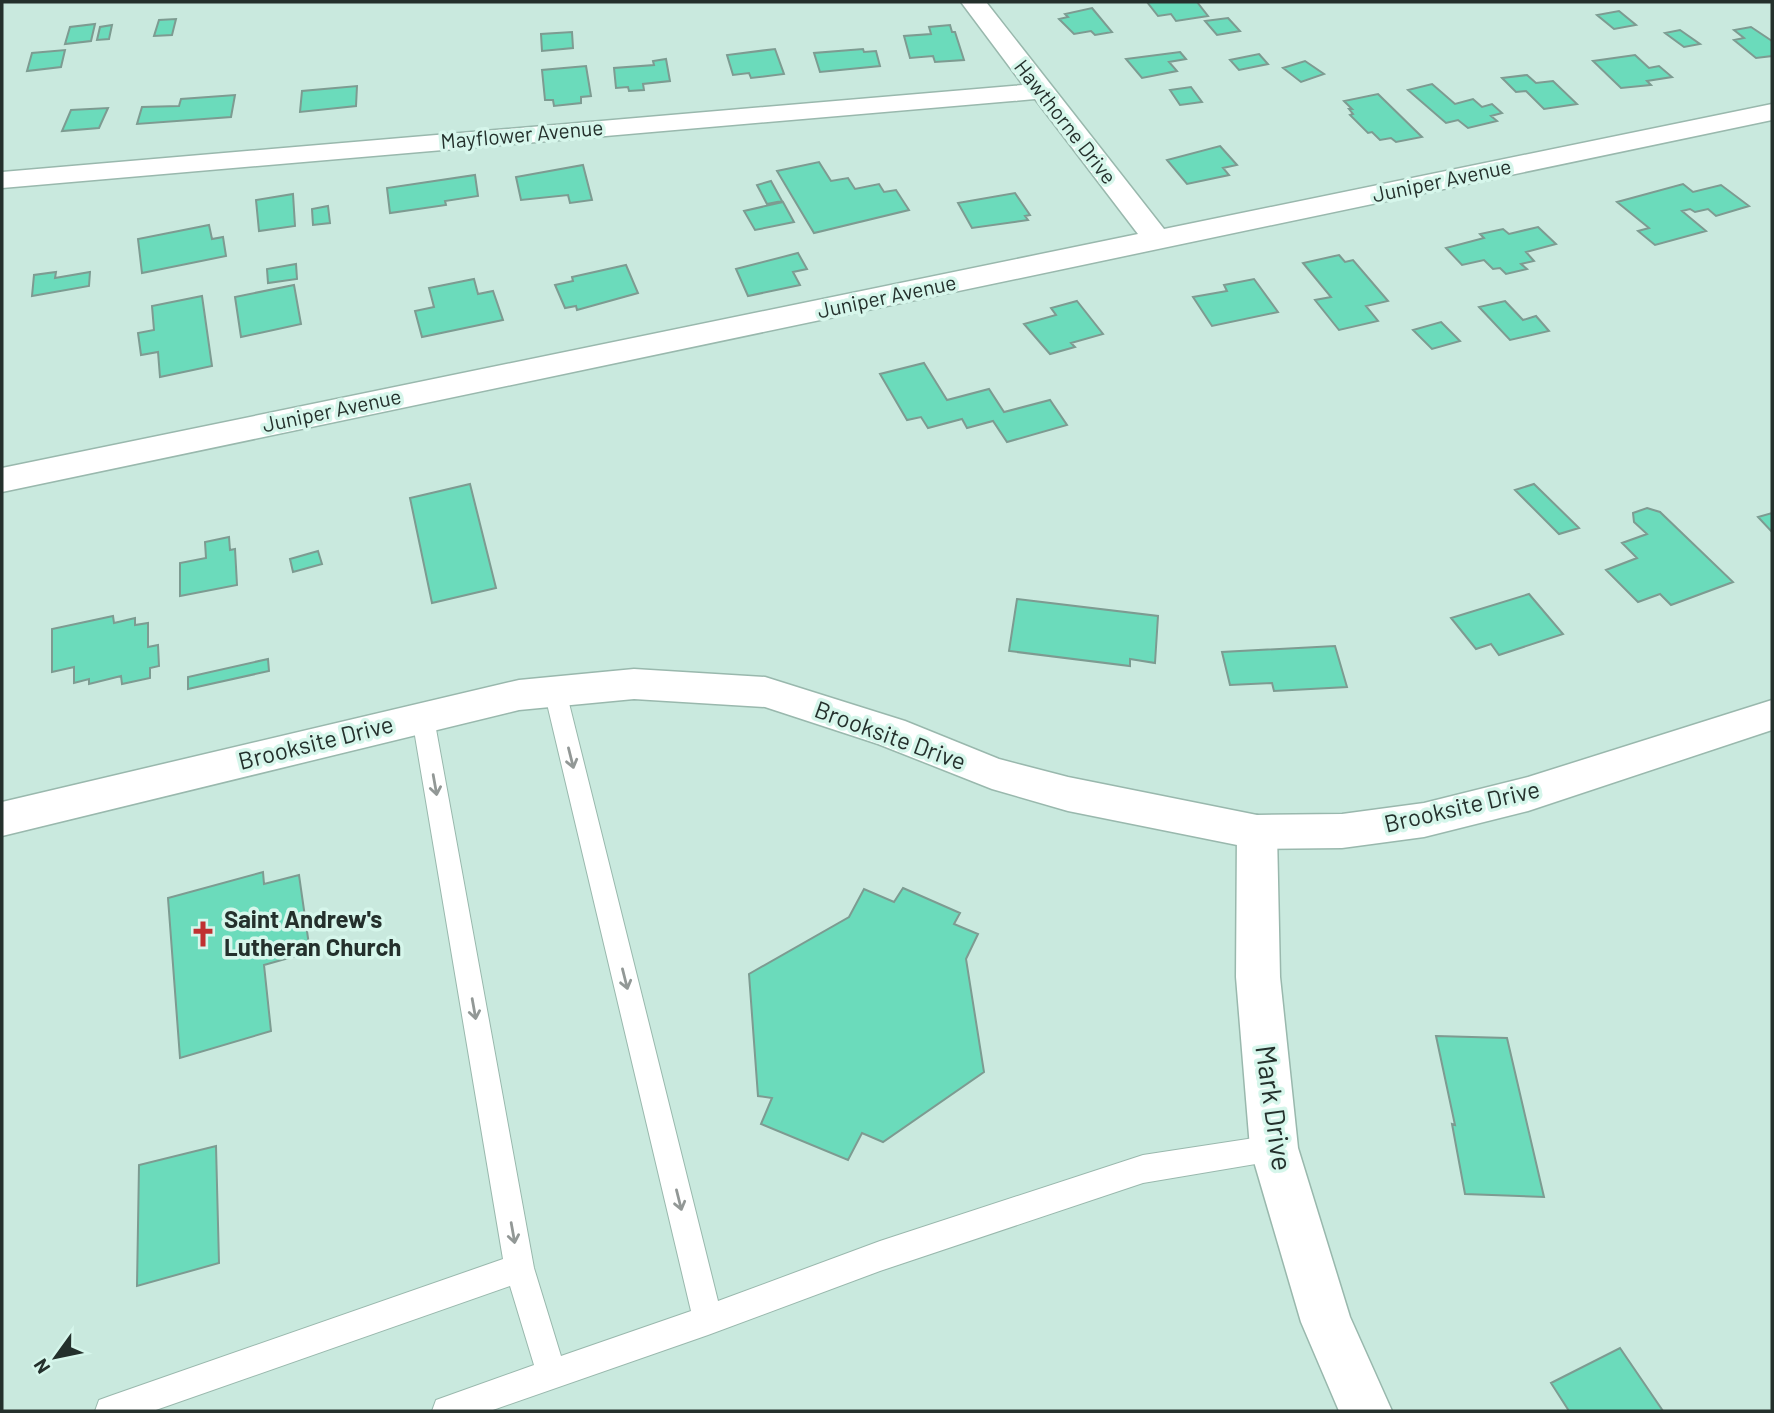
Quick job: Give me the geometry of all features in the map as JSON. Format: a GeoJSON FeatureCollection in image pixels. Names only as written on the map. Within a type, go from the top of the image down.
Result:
{"type":"FeatureCollection","features":[{"type":"Feature","properties":{"kind":"street","name":"Hawthorne Drive"},"geometry":{"type":"LineString","coordinates":[[973,2],[1158,241]]}},
{"type":"Feature","properties":{"kind":"street","name":"Mayflower Avenue"},"geometry":{"type":"LineString","coordinates":[[2,180],[1041,91]]}},
{"type":"Feature","properties":{"kind":"street","name":"Juniper Avenue"},"geometry":{"type":"LineString","coordinates":[[2,480],[1772,113]]}},
{"type":"Feature","properties":{"kind":"street","name":"Brooksite Drive"},"geometry":{"type":"LineString","coordinates":[[2,820],[519,695],[634,684],[765,692],[891,732],[992,773],[1068,794],[1257,832],[1342,831],[1424,820],[1528,794],[1772,715]]}},
{"type":"Feature","properties":{"kind":"street","name":"Mark Drive"},"geometry":{"type":"LineString","coordinates":[[1257,832],[1258,977],[1274,1147],[1326,1322],[1366,1411]]}},
{"type":"Feature","properties":{"kind":"lane"},"geometry":{"type":"LineString","coordinates":[[555,691],[708,1320]]}},
{"type":"Feature","properties":{"kind":"lane"},"geometry":{"type":"LineString","coordinates":[[423,718],[519,1268],[552,1374]]}},
{"type":"Feature","properties":{"kind":"lane"},"geometry":{"type":"LineString","coordinates":[[447,1411],[708,1320],[880,1256],[1143,1169],[1274,1147]]}},
{"type":"Feature","properties":{"kind":"lane"},"geometry":{"type":"LineString","coordinates":[[110,1411],[519,1268]]}},
{"type":"Feature","properties":{"kind":"building"},"geometry":{"type":"Polygon","coordinates":[[[1147,2],[1197,2],[1208,16],[1176,21],[1171,14],[1158,16],[1147,2]]]}},
{"type":"Feature","properties":{"kind":"building"},"geometry":{"type":"Polygon","coordinates":[[[1092,8],[1112,32],[1095,35],[1091,31],[1074,34],[1059,19],[1068,17],[1065,14],[1092,8]]]}},
{"type":"Feature","properties":{"kind":"building"},"geometry":{"type":"Polygon","coordinates":[[[1619,11],[1636,25],[1614,29],[1597,15],[1619,11]]]}},
{"type":"Feature","properties":{"kind":"building"},"geometry":{"type":"Polygon","coordinates":[[[1228,18],[1240,31],[1217,35],[1205,21],[1228,18]]]}},
{"type":"Feature","properties":{"kind":"building"},"geometry":{"type":"Polygon","coordinates":[[[176,19],[172,35],[154,36],[159,20],[176,19]]]}},
{"type":"Feature","properties":{"kind":"building"},"geometry":{"type":"Polygon","coordinates":[[[95,24],[91,41],[65,44],[70,27],[95,24]]]}},
{"type":"Feature","properties":{"kind":"building"},"geometry":{"type":"Polygon","coordinates":[[[112,25],[109,39],[97,40],[100,27],[112,25]]]}},
{"type":"Feature","properties":{"kind":"building"},"geometry":{"type":"Polygon","coordinates":[[[950,25],[964,60],[935,62],[933,56],[910,58],[904,36],[931,34],[929,27],[950,25]]]}},
{"type":"Feature","properties":{"kind":"building"},"geometry":{"type":"Polygon","coordinates":[[[1751,27],[1772,41],[1772,56],[1756,58],[1734,40],[1744,38],[1734,30],[1751,27]]]}},
{"type":"Feature","properties":{"kind":"building"},"geometry":{"type":"Polygon","coordinates":[[[1680,30],[1700,44],[1684,47],[1665,33],[1680,30]]]}},
{"type":"Feature","properties":{"kind":"building"},"geometry":{"type":"Polygon","coordinates":[[[572,32],[573,48],[542,51],[541,34],[572,32]]]}},
{"type":"Feature","properties":{"kind":"building"},"geometry":{"type":"Polygon","coordinates":[[[775,49],[784,74],[751,78],[749,73],[733,75],[727,55],[775,49]]]}},
{"type":"Feature","properties":{"kind":"building"},"geometry":{"type":"Polygon","coordinates":[[[863,49],[864,52],[876,51],[880,66],[820,72],[814,53],[863,49]]]}},
{"type":"Feature","properties":{"kind":"building"},"geometry":{"type":"Polygon","coordinates":[[[65,50],[61,67],[27,71],[32,53],[65,50]]]}},
{"type":"Feature","properties":{"kind":"building"},"geometry":{"type":"Polygon","coordinates":[[[1180,52],[1186,59],[1169,62],[1177,71],[1142,78],[1126,59],[1180,52]]]}},
{"type":"Feature","properties":{"kind":"building"},"geometry":{"type":"Polygon","coordinates":[[[1259,54],[1268,64],[1239,70],[1230,60],[1259,54]]]}},
{"type":"Feature","properties":{"kind":"building"},"geometry":{"type":"Polygon","coordinates":[[[1635,55],[1649,68],[1659,66],[1672,77],[1647,81],[1651,85],[1621,88],[1593,61],[1635,55]]]}},
{"type":"Feature","properties":{"kind":"building"},"geometry":{"type":"Polygon","coordinates":[[[666,59],[670,81],[643,84],[644,90],[616,88],[614,68],[654,65],[653,61],[666,59]]]}},
{"type":"Feature","properties":{"kind":"building"},"geometry":{"type":"Polygon","coordinates":[[[1305,61],[1324,74],[1301,82],[1283,68],[1305,61]]]}},
{"type":"Feature","properties":{"kind":"building"},"geometry":{"type":"Polygon","coordinates":[[[586,66],[591,96],[581,97],[581,103],[554,106],[553,100],[545,100],[542,70],[586,66]]]}},
{"type":"Feature","properties":{"kind":"building"},"geometry":{"type":"Polygon","coordinates":[[[1527,75],[1536,83],[1553,81],[1577,104],[1544,109],[1526,91],[1516,92],[1502,78],[1527,75]]]}},
{"type":"Feature","properties":{"kind":"building"},"geometry":{"type":"Polygon","coordinates":[[[1432,84],[1455,104],[1473,99],[1482,107],[1492,104],[1502,113],[1491,116],[1497,121],[1468,128],[1458,120],[1446,123],[1408,90],[1432,84]]]}},
{"type":"Feature","properties":{"kind":"building"},"geometry":{"type":"Polygon","coordinates":[[[357,86],[356,106],[300,112],[302,91],[357,86]]]}},
{"type":"Feature","properties":{"kind":"building"},"geometry":{"type":"Polygon","coordinates":[[[1191,87],[1202,102],[1180,105],[1170,90],[1191,87]]]}},
{"type":"Feature","properties":{"kind":"building"},"geometry":{"type":"Polygon","coordinates":[[[1378,94],[1422,137],[1396,142],[1391,138],[1380,140],[1372,132],[1368,133],[1350,115],[1353,114],[1349,109],[1352,109],[1344,101],[1378,94]]]}},
{"type":"Feature","properties":{"kind":"building"},"geometry":{"type":"Polygon","coordinates":[[[235,95],[231,117],[137,124],[142,107],[179,106],[181,99],[235,95]]]}},
{"type":"Feature","properties":{"kind":"building"},"geometry":{"type":"Polygon","coordinates":[[[108,108],[99,128],[62,131],[71,110],[108,108]]]}},
{"type":"Feature","properties":{"kind":"building"},"geometry":{"type":"Polygon","coordinates":[[[1220,146],[1237,165],[1223,168],[1229,175],[1187,184],[1167,160],[1220,146]]]}},
{"type":"Feature","properties":{"kind":"building"},"geometry":{"type":"Polygon","coordinates":[[[819,162],[831,181],[848,178],[855,189],[879,184],[884,192],[896,190],[909,210],[814,233],[777,171],[819,162]]]}},
{"type":"Feature","properties":{"kind":"building"},"geometry":{"type":"Polygon","coordinates":[[[583,165],[592,200],[570,203],[568,195],[521,200],[516,177],[583,165]]]}},
{"type":"Feature","properties":{"kind":"building"},"geometry":{"type":"Polygon","coordinates":[[[475,175],[478,196],[445,201],[446,205],[390,213],[387,188],[475,175]]]}},
{"type":"Feature","properties":{"kind":"building"},"geometry":{"type":"Polygon","coordinates":[[[771,181],[782,201],[767,204],[757,185],[771,181]]]}},
{"type":"Feature","properties":{"kind":"building"},"geometry":{"type":"Polygon","coordinates":[[[1683,184],[1693,192],[1721,185],[1749,206],[1716,216],[1708,209],[1682,211],[1706,231],[1655,245],[1638,231],[1649,228],[1617,202],[1683,184]]]}},
{"type":"Feature","properties":{"kind":"building"},"geometry":{"type":"Polygon","coordinates":[[[1015,193],[1030,215],[1025,216],[1028,220],[972,228],[958,203],[1015,193]]]}},
{"type":"Feature","properties":{"kind":"building"},"geometry":{"type":"Polygon","coordinates":[[[293,194],[295,226],[259,231],[256,200],[293,194]]]}},
{"type":"Feature","properties":{"kind":"building"},"geometry":{"type":"Polygon","coordinates":[[[783,202],[794,222],[755,230],[744,211],[783,202]]]}},
{"type":"Feature","properties":{"kind":"building"},"geometry":{"type":"Polygon","coordinates":[[[328,206],[330,223],[313,225],[312,209],[328,206]]]}},
{"type":"Feature","properties":{"kind":"building"},"geometry":{"type":"Polygon","coordinates":[[[209,225],[212,239],[223,237],[226,256],[142,273],[138,239],[209,225]]]}},
{"type":"Feature","properties":{"kind":"building"},"geometry":{"type":"Polygon","coordinates":[[[1538,227],[1556,244],[1526,252],[1534,261],[1521,264],[1527,269],[1506,274],[1500,268],[1493,269],[1484,260],[1462,265],[1446,248],[1484,238],[1480,234],[1503,229],[1509,234],[1538,227]]]}},
{"type":"Feature","properties":{"kind":"building"},"geometry":{"type":"Polygon","coordinates":[[[798,253],[807,269],[793,272],[800,285],[748,296],[736,269],[798,253]]]}},
{"type":"Feature","properties":{"kind":"building"},"geometry":{"type":"Polygon","coordinates":[[[1339,255],[1345,262],[1353,260],[1388,301],[1366,306],[1378,321],[1339,330],[1315,300],[1331,297],[1303,263],[1339,255]]]}},
{"type":"Feature","properties":{"kind":"building"},"geometry":{"type":"Polygon","coordinates":[[[296,264],[297,279],[268,283],[267,269],[296,264]]]}},
{"type":"Feature","properties":{"kind":"building"},"geometry":{"type":"Polygon","coordinates":[[[626,265],[638,293],[577,310],[576,306],[565,308],[555,285],[573,281],[572,277],[626,265]]]}},
{"type":"Feature","properties":{"kind":"building"},"geometry":{"type":"Polygon","coordinates":[[[56,272],[55,278],[90,272],[89,286],[32,296],[34,275],[56,272]]]}},
{"type":"Feature","properties":{"kind":"building"},"geometry":{"type":"Polygon","coordinates":[[[474,279],[478,294],[493,291],[503,320],[422,337],[415,311],[434,307],[429,288],[474,279]]]}},
{"type":"Feature","properties":{"kind":"building"},"geometry":{"type":"Polygon","coordinates":[[[1254,279],[1278,312],[1212,326],[1193,297],[1227,291],[1224,285],[1254,279]]]}},
{"type":"Feature","properties":{"kind":"building"},"geometry":{"type":"Polygon","coordinates":[[[294,285],[301,324],[241,337],[235,297],[294,285]]]}},
{"type":"Feature","properties":{"kind":"building"},"geometry":{"type":"Polygon","coordinates":[[[202,296],[212,366],[160,377],[158,352],[141,355],[138,333],[154,330],[152,306],[202,296]]]}},
{"type":"Feature","properties":{"kind":"building"},"geometry":{"type":"Polygon","coordinates":[[[1077,301],[1103,334],[1071,343],[1075,347],[1050,354],[1024,324],[1056,315],[1051,308],[1077,301]]]}},
{"type":"Feature","properties":{"kind":"building"},"geometry":{"type":"Polygon","coordinates":[[[1505,301],[1523,320],[1536,316],[1549,331],[1510,340],[1479,307],[1505,301]]]}},
{"type":"Feature","properties":{"kind":"building"},"geometry":{"type":"Polygon","coordinates":[[[1441,322],[1460,341],[1432,349],[1413,330],[1441,322]]]}},
{"type":"Feature","properties":{"kind":"building"},"geometry":{"type":"Polygon","coordinates":[[[924,363],[947,400],[989,389],[1004,412],[1050,400],[1067,425],[1007,442],[993,421],[967,428],[962,419],[928,428],[921,417],[907,420],[880,374],[924,363]]]}},
{"type":"Feature","properties":{"kind":"building"},"geometry":{"type":"Polygon","coordinates":[[[470,484],[496,588],[432,603],[410,498],[470,484]]]}},
{"type":"Feature","properties":{"kind":"building"},"geometry":{"type":"Polygon","coordinates":[[[1534,484],[1579,528],[1559,534],[1515,490],[1534,484]]]}},
{"type":"Feature","properties":{"kind":"building"},"geometry":{"type":"Polygon","coordinates":[[[1647,508],[1660,512],[1733,582],[1671,605],[1660,594],[1638,602],[1606,570],[1637,558],[1622,543],[1647,534],[1634,522],[1633,513],[1647,508]]]}},
{"type":"Feature","properties":{"kind":"building"},"geometry":{"type":"Polygon","coordinates":[[[1772,513],[1772,532],[1758,517],[1772,513]]]}},
{"type":"Feature","properties":{"kind":"building"},"geometry":{"type":"Polygon","coordinates":[[[229,537],[230,550],[235,549],[237,585],[180,596],[180,563],[206,558],[205,542],[229,537]]]}},
{"type":"Feature","properties":{"kind":"building"},"geometry":{"type":"Polygon","coordinates":[[[318,551],[322,564],[293,572],[290,559],[318,551]]]}},
{"type":"Feature","properties":{"kind":"building"},"geometry":{"type":"Polygon","coordinates":[[[1529,594],[1563,634],[1499,655],[1491,644],[1476,649],[1451,618],[1529,594]]]}},
{"type":"Feature","properties":{"kind":"building"},"geometry":{"type":"Polygon","coordinates":[[[1017,599],[1158,616],[1155,663],[1130,659],[1130,666],[1009,651],[1017,599]]]}},
{"type":"Feature","properties":{"kind":"building"},"geometry":{"type":"Polygon","coordinates":[[[113,616],[114,623],[135,618],[135,625],[148,623],[148,647],[158,645],[159,666],[150,668],[150,678],[122,684],[121,676],[89,684],[89,679],[74,683],[74,667],[52,672],[52,629],[113,616]]]}},
{"type":"Feature","properties":{"kind":"building"},"geometry":{"type":"Polygon","coordinates":[[[1335,646],[1347,687],[1274,691],[1272,683],[1230,685],[1222,652],[1335,646]]]}},
{"type":"Feature","properties":{"kind":"building"},"geometry":{"type":"Polygon","coordinates":[[[268,659],[269,671],[188,689],[188,677],[268,659]]]}},
{"type":"Feature","properties":{"kind":"building"},"geometry":{"type":"Polygon","coordinates":[[[263,872],[264,884],[299,875],[310,952],[264,965],[271,1031],[180,1058],[168,898],[263,872]]]}},
{"type":"Feature","properties":{"kind":"building"},"geometry":{"type":"Polygon","coordinates":[[[903,888],[960,913],[954,924],[978,934],[966,959],[984,1072],[883,1142],[862,1133],[848,1160],[761,1124],[772,1098],[758,1096],[749,974],[849,917],[864,889],[894,902],[903,888]]]}},
{"type":"Feature","properties":{"kind":"building"},"geometry":{"type":"Polygon","coordinates":[[[1436,1036],[1507,1038],[1544,1197],[1465,1194],[1452,1124],[1455,1125],[1436,1036]]]}},
{"type":"Feature","properties":{"kind":"building"},"geometry":{"type":"Polygon","coordinates":[[[216,1146],[219,1263],[137,1286],[139,1165],[216,1146]]]}},
{"type":"Feature","properties":{"kind":"building"},"geometry":{"type":"Polygon","coordinates":[[[1620,1348],[1663,1411],[1569,1411],[1551,1383],[1620,1348]]]}},
{"type":"Feature","properties":{"kind":"place","name":"Saint Andrew's Lutheran Church"},"geometry":{"type":"Point","coordinates":[203,934]}}]}
